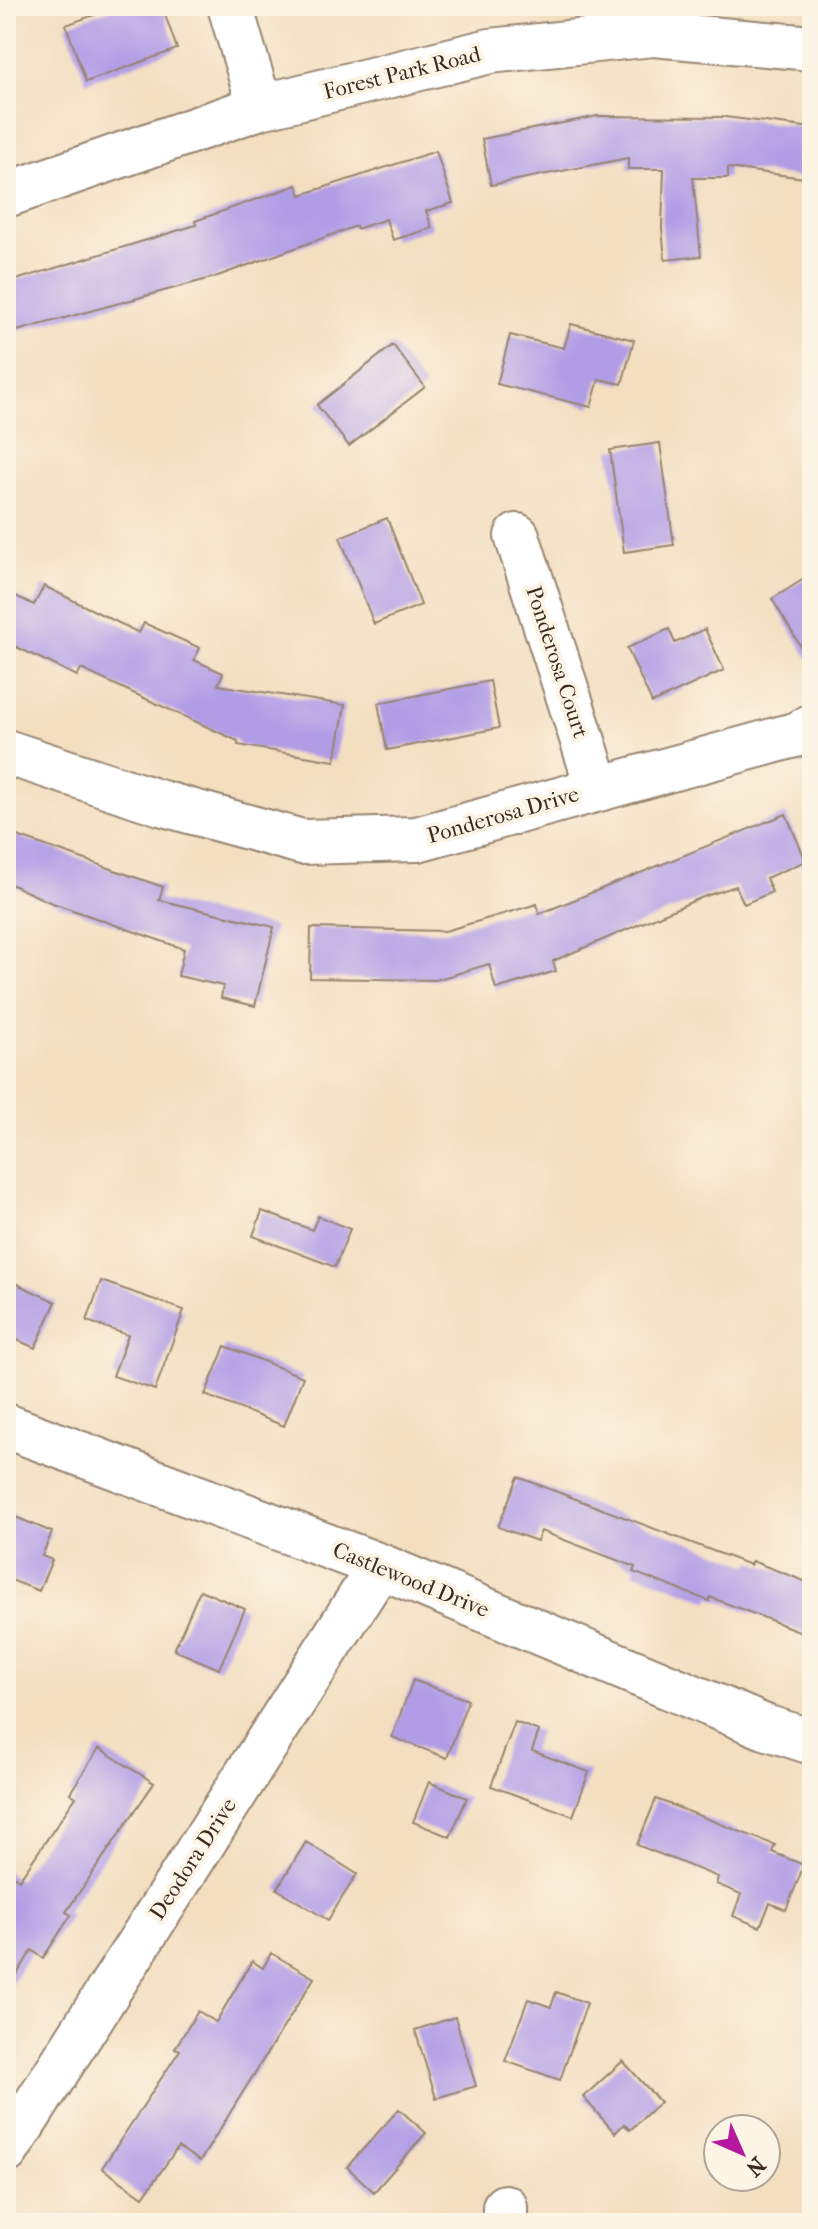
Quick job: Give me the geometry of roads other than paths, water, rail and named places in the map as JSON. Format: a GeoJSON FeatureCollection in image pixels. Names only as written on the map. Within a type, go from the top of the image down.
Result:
{"type":"FeatureCollection","features":[{"type":"Feature","properties":{"kind":"street"},"geometry":{"type":"LineString","coordinates":[[230,6],[260,107]]}},
{"type":"Feature","properties":{"kind":"street","name":"Forest Park Road"},"geometry":{"type":"LineString","coordinates":[[6,195],[260,107],[490,51],[653,34],[812,48]]}},
{"type":"Feature","properties":{"kind":"street","name":"Ponderosa Court"},"geometry":{"type":"LineString","coordinates":[[517,536],[598,788]]}},
{"type":"Feature","properties":{"kind":"street","name":"Ponderosa Drive"},"geometry":{"type":"LineString","coordinates":[[6,752],[161,803],[302,842],[417,839],[798,734],[812,726]]}},
{"type":"Feature","properties":{"kind":"street","name":"Castlewood Drive"},"geometry":{"type":"LineString","coordinates":[[6,1426],[380,1566],[765,1727],[812,1742]]}},
{"type":"Feature","properties":{"kind":"street","name":"Deodora Drive"},"geometry":{"type":"LineString","coordinates":[[6,2151],[380,1566]]}}]}
